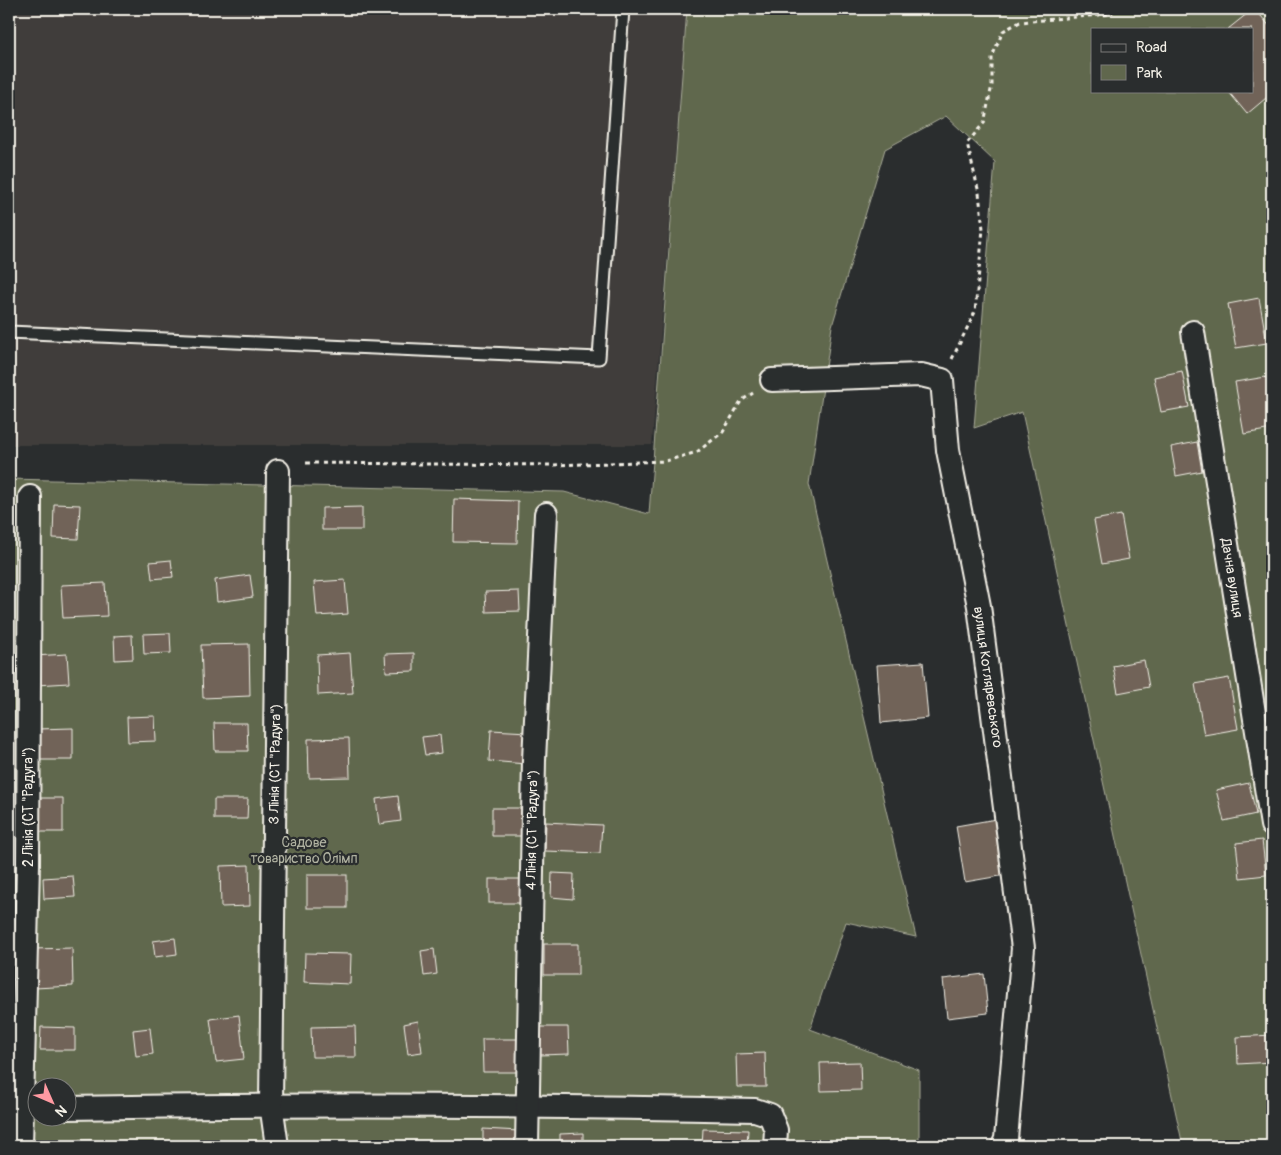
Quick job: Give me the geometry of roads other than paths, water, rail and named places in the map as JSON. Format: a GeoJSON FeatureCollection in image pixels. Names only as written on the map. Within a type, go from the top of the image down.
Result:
{"type":"FeatureCollection","features":[{"type":"Feature","properties":{"kind":"street","name":"Дачна вулиця"},"geometry":{"type":"LineString","coordinates":[[1193,332],[1272,825]]}},
{"type":"Feature","properties":{"kind":"street","name":"вулиця Котляревського"},"geometry":{"type":"LineString","coordinates":[[772,380],[921,375],[942,380],[948,450],[979,606],[1023,948],[1006,1139],[1003,1146]]}},
{"type":"Feature","properties":{"kind":"street","name":"З Лінія (СТ \"Радуга\")"},"geometry":{"type":"LineString","coordinates":[[277,1146],[271,1104],[278,471]]}},
{"type":"Feature","properties":{"kind":"street","name":"2 Лінія (СТ \"Радуга\")"},"geometry":{"type":"LineString","coordinates":[[21,1146],[28,864],[30,497]]}},
{"type":"Feature","properties":{"kind":"street","name":"4 Лінія (СТ \"Радуга\")"},"geometry":{"type":"LineString","coordinates":[[527,1146],[526,1105],[534,760],[546,514]]}},
{"type":"Feature","properties":{"kind":"street"},"geometry":{"type":"LineString","coordinates":[[78,1108],[271,1104],[526,1105],[755,1110],[770,1115],[776,1130],[775,1146]]}},
{"type":"Feature","properties":{"kind":"lane"},"geometry":{"type":"LineString","coordinates":[[9,332],[598,358],[623,9]]}},
{"type":"Feature","properties":{"kind":"park label","name":"Садове товариство Олімп"},"geometry":{"type":"Point","coordinates":[304,850]}}]}
